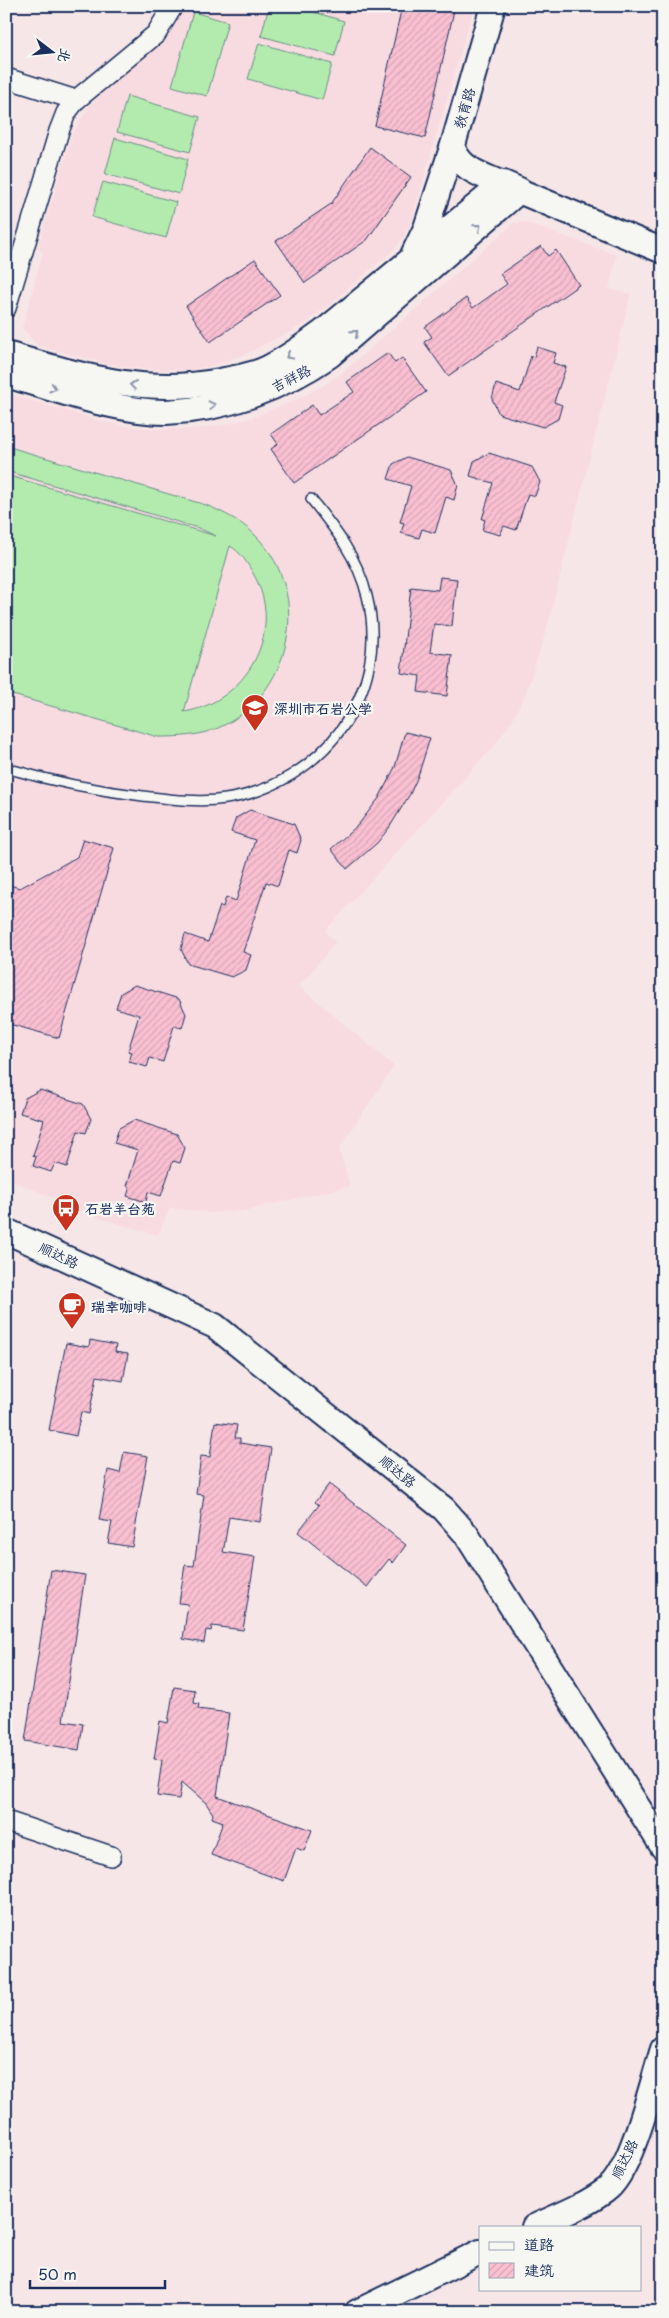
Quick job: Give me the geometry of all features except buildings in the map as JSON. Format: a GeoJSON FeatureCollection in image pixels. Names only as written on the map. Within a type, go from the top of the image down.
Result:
{"type":"FeatureCollection","features":[{"type":"Feature","properties":{"kind":"street"},"geometry":{"type":"LineString","coordinates":[[6,308],[66,113],[76,100],[156,34],[173,6]]}},
{"type":"Feature","properties":{"kind":"street","name":"教育路"},"geometry":{"type":"LineString","coordinates":[[493,6],[453,145],[454,153],[467,167],[511,188]]}},
{"type":"Feature","properties":{"kind":"street"},"geometry":{"type":"LineString","coordinates":[[6,78],[76,100]]}},
{"type":"Feature","properties":{"kind":"street"},"geometry":{"type":"LineString","coordinates":[[410,261],[426,228],[453,145]]}},
{"type":"Feature","properties":{"kind":"street"},"geometry":{"type":"LineString","coordinates":[[511,188],[663,251]]}},
{"type":"Feature","properties":{"kind":"street","name":"吉祥路"},"geometry":{"type":"LineString","coordinates":[[6,354],[96,379],[130,385],[163,388],[202,385],[237,378],[266,368],[296,352],[410,261],[511,188]]}},
{"type":"Feature","properties":{"kind":"street","name":"吉祥路"},"geometry":{"type":"LineString","coordinates":[[6,375],[125,407],[165,412],[199,408],[270,389],[302,375],[330,356],[511,188]]}},
{"type":"Feature","properties":{"kind":"street","name":"顺达路"},"geometry":{"type":"LineString","coordinates":[[6,1231],[215,1326],[444,1509],[466,1534],[663,1847]]}},
{"type":"Feature","properties":{"kind":"street"},"geometry":{"type":"LineString","coordinates":[[6,1822],[111,1856]]}},
{"type":"Feature","properties":{"kind":"street","name":"顺达路"},"geometry":{"type":"LineString","coordinates":[[536,2226],[607,2190],[619,2176],[634,2141],[663,2050]]}},
{"type":"Feature","properties":{"kind":"street"},"geometry":{"type":"LineString","coordinates":[[357,2312],[479,2252]]}},
{"type":"Feature","properties":{"kind":"lane"},"geometry":{"type":"LineString","coordinates":[[6,768],[86,789],[169,799],[223,799],[241,796],[285,778],[324,751],[337,736],[361,693],[369,670],[374,642],[371,611],[360,573],[348,548],[311,499]]}},
{"type":"Feature","properties":{"kind":"shaded area"},"geometry":{"type":"Polygon","coordinates":[[[183,6],[474,6],[411,223],[398,246],[332,303],[300,327],[246,354],[211,366],[190,370],[141,369],[111,365],[38,346],[22,328],[43,252],[37,249],[72,134],[89,106],[165,39],[178,20],[183,6]]]}},
{"type":"Feature","properties":{"kind":"shaded area","name":"深圳市石岩公学"},"geometry":{"type":"Polygon","coordinates":[[[524,222],[617,255],[609,289],[631,294],[546,632],[526,692],[513,719],[495,745],[325,931],[336,942],[299,986],[394,1066],[339,1149],[350,1186],[244,1211],[211,1213],[170,1208],[158,1235],[102,1219],[6,1178],[6,393],[98,420],[125,426],[156,429],[195,429],[254,417],[321,387],[343,372],[514,223],[524,222]]]}},
{"type":"Feature","properties":{"kind":"green space"},"geometry":{"type":"Polygon","coordinates":[[[269,6],[293,6],[344,21],[335,56],[261,36],[269,6]]]}},
{"type":"Feature","properties":{"kind":"green space"},"geometry":{"type":"Polygon","coordinates":[[[193,12],[228,22],[207,96],[172,86],[193,12]]]}},
{"type":"Feature","properties":{"kind":"green space"},"geometry":{"type":"Polygon","coordinates":[[[259,43],[332,64],[322,100],[248,79],[259,43]]]}},
{"type":"Feature","properties":{"kind":"green space"},"geometry":{"type":"Polygon","coordinates":[[[127,96],[200,117],[190,152],[117,132],[127,96]]]}},
{"type":"Feature","properties":{"kind":"green space"},"geometry":{"type":"Polygon","coordinates":[[[115,138],[188,159],[179,194],[105,174],[115,138]]]}},
{"type":"Feature","properties":{"kind":"green space"},"geometry":{"type":"Polygon","coordinates":[[[103,182],[176,202],[166,238],[92,217],[103,182]]]}},
{"type":"Feature","properties":{"kind":"green space"},"geometry":{"type":"Polygon","coordinates":[[[6,446],[206,505],[233,518],[252,532],[274,561],[285,587],[289,614],[286,642],[278,669],[263,693],[243,713],[218,728],[189,736],[158,737],[6,693],[6,475],[216,536],[198,528],[6,471],[6,446]],[[230,546],[184,712],[206,706],[226,694],[242,679],[254,661],[262,641],[265,619],[263,597],[254,575],[241,555],[230,546]]]}},
{"type":"Feature","properties":{"kind":"place","name":"深圳市石岩公学"},"geometry":{"type":"Point","coordinates":[255,732]}},
{"type":"Feature","properties":{"kind":"place","name":"石岩羊台苑"},"geometry":{"type":"Point","coordinates":[66,1232]}},
{"type":"Feature","properties":{"kind":"place","name":"瑞幸咖啡"},"geometry":{"type":"Point","coordinates":[72,1330]}}]}
